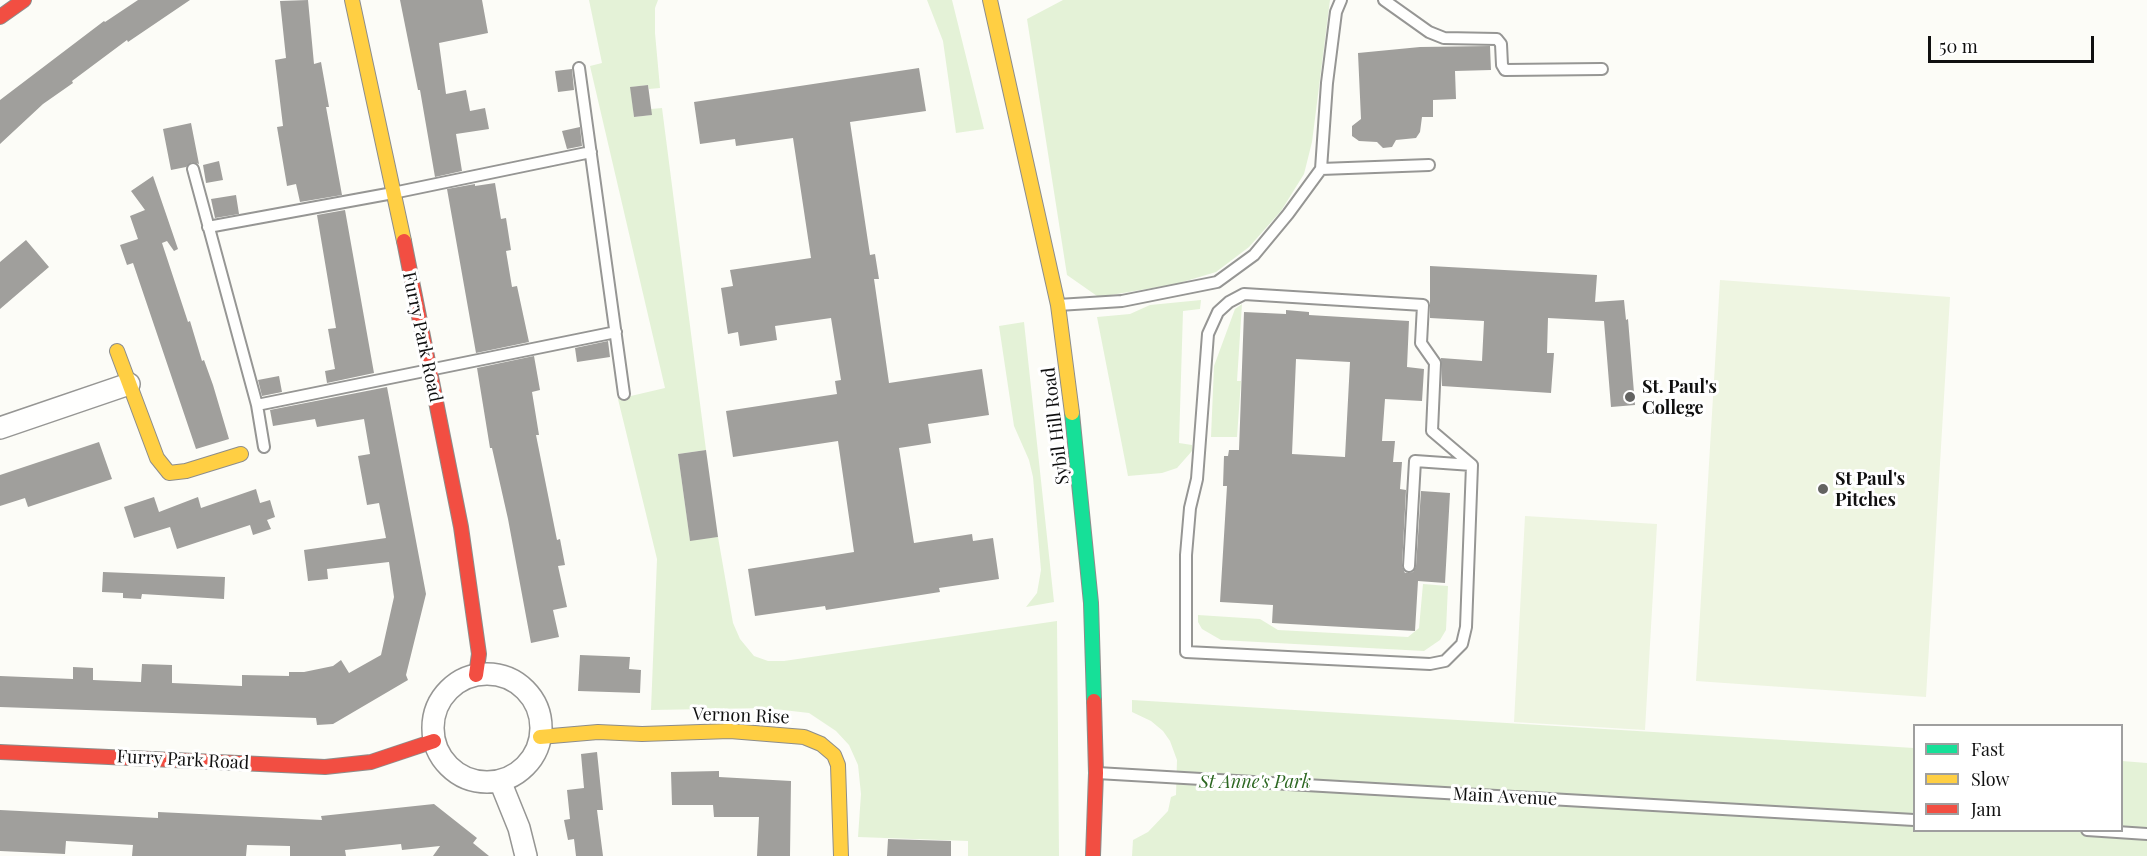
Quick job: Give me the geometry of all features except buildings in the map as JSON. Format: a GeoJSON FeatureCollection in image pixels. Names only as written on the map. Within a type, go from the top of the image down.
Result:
{"type":"FeatureCollection","features":[{"type":"Feature","properties":{"kind":"street"},"geometry":{"type":"LineString","coordinates":[[0,18],[24,0]]}},
{"type":"Feature","properties":{"kind":"street","name":"Furry Park Road"},"geometry":{"type":"LineString","coordinates":[[352,0],[393,193],[471,588],[479,654],[476,675]]}},
{"type":"Feature","properties":{"kind":"street","name":"Sybil Hill Road"},"geometry":{"type":"LineString","coordinates":[[990,0],[1058,305],[1085,525],[1092,614],[1096,773],[1093,856]]}},
{"type":"Feature","properties":{"kind":"street"},"geometry":{"type":"LineString","coordinates":[[117,351],[157,458],[170,472],[186,471],[241,454]]}},
{"type":"Feature","properties":{"kind":"street"},"geometry":{"type":"LineString","coordinates":[[0,428],[129,384]]}},
{"type":"Feature","properties":{"kind":"street"},"geometry":{"type":"LineString","coordinates":[[493,674],[510,679],[524,689],[535,703],[540,719],[540,737],[535,752],[526,766],[500,781],[481,782],[465,778],[446,763],[434,741],[433,724],[437,707],[446,692],[460,681],[476,675],[493,674]]}},
{"type":"Feature","properties":{"kind":"street","name":"Vernon Rise"},"geometry":{"type":"LineString","coordinates":[[540,737],[598,732],[642,734],[730,731],[779,733],[804,737],[821,744],[834,755],[838,765],[841,856]]}},
{"type":"Feature","properties":{"kind":"street","name":"Furry Park Road"},"geometry":{"type":"LineString","coordinates":[[0,752],[325,767],[371,762],[434,741]]}},
{"type":"Feature","properties":{"kind":"street"},"geometry":{"type":"LineString","coordinates":[[500,781],[519,828],[526,856]]}},
{"type":"Feature","properties":{"kind":"lane"},"geometry":{"type":"LineString","coordinates":[[1058,305],[1122,301],[1217,282],[1254,255],[1321,169],[1327,83],[1336,12],[1341,0]]}},
{"type":"Feature","properties":{"kind":"lane"},"geometry":{"type":"LineString","coordinates":[[1384,0],[1429,32],[1444,38],[1497,39],[1502,44],[1502,65],[1505,70],[1602,69]]}},
{"type":"Feature","properties":{"kind":"lane"},"geometry":{"type":"LineString","coordinates":[[579,68],[624,394]]}},
{"type":"Feature","properties":{"kind":"lane"},"geometry":{"type":"LineString","coordinates":[[208,227],[393,193],[591,152]]}},
{"type":"Feature","properties":{"kind":"lane"},"geometry":{"type":"LineString","coordinates":[[1321,169],[1429,165]]}},
{"type":"Feature","properties":{"kind":"lane"},"geometry":{"type":"LineString","coordinates":[[194,169],[257,405],[264,447]]}},
{"type":"Feature","properties":{"kind":"lane"},"geometry":{"type":"LineString","coordinates":[[1244,294],[1422,304],[1420,343],[1436,363],[1432,431],[1472,465],[1466,627],[1462,644],[1445,661],[1430,664],[1186,652],[1186,555],[1190,508],[1197,478],[1209,334],[1218,312],[1229,302],[1244,294]]}},
{"type":"Feature","properties":{"kind":"lane"},"geometry":{"type":"LineString","coordinates":[[257,405],[616,332]]}},
{"type":"Feature","properties":{"kind":"lane"},"geometry":{"type":"LineString","coordinates":[[1409,566],[1415,460],[1472,465]]}},
{"type":"Feature","properties":{"kind":"lane","name":"Main Avenue"},"geometry":{"type":"LineString","coordinates":[[1096,773],[1913,820]]}},
{"type":"Feature","properties":{"kind":"lane"},"geometry":{"type":"LineString","coordinates":[[2107,832],[2147,834]]}},
{"type":"Feature","properties":{"kind":"green space"},"geometry":{"type":"Polygon","coordinates":[[[589,0],[658,0],[655,8],[655,33],[660,88],[649,89],[648,85],[631,87],[634,117],[651,115],[651,109],[662,108],[706,450],[678,454],[690,540],[718,537],[733,623],[740,639],[754,656],[768,661],[784,661],[1057,621],[1059,856],[968,856],[968,841],[858,837],[861,794],[858,765],[849,745],[836,731],[809,713],[766,708],[651,710],[657,559],[618,399],[665,388],[590,66],[602,63],[589,0]]]}},
{"type":"Feature","properties":{"kind":"green space"},"geometry":{"type":"Polygon","coordinates":[[[927,0],[952,0],[984,129],[956,133],[943,41],[927,0]]]}},
{"type":"Feature","properties":{"kind":"green space"},"geometry":{"type":"Polygon","coordinates":[[[1063,0],[1330,0],[1312,142],[1304,174],[1281,211],[1249,247],[1216,272],[1176,284],[1105,296],[1097,296],[1067,275],[1027,19],[1063,0]]]}},
{"type":"Feature","properties":{"kind":"green space","name":"St Paul's Pitches"},"geometry":{"type":"Polygon","coordinates":[[[1720,280],[1950,297],[1926,697],[1696,681],[1720,280]]]}},
{"type":"Feature","properties":{"kind":"green space"},"geometry":{"type":"Polygon","coordinates":[[[1201,300],[1200,309],[1183,311],[1179,443],[1192,445],[1192,451],[1177,468],[1162,473],[1128,476],[1097,317],[1130,314],[1150,305],[1201,300]]]}},
{"type":"Feature","properties":{"kind":"green space"},"geometry":{"type":"Polygon","coordinates":[[[1242,304],[1237,381],[1241,381],[1237,437],[1211,437],[1214,366],[1235,309],[1242,304]]]}},
{"type":"Feature","properties":{"kind":"green space"},"geometry":{"type":"Polygon","coordinates":[[[1024,322],[1054,602],[1026,607],[1037,593],[1041,570],[1033,477],[1029,460],[1014,426],[999,326],[1024,322]]]}},
{"type":"Feature","properties":{"kind":"green space"},"geometry":{"type":"Polygon","coordinates":[[[1525,516],[1657,524],[1645,730],[1514,722],[1525,516]]]}},
{"type":"Feature","properties":{"kind":"green space"},"geometry":{"type":"Polygon","coordinates":[[[1423,584],[1448,586],[1446,630],[1440,640],[1424,651],[1221,640],[1202,629],[1198,622],[1198,615],[1260,619],[1278,630],[1408,637],[1419,628],[1423,584]]]}},
{"type":"Feature","properties":{"kind":"green space","name":"St Anne's Park"},"geometry":{"type":"Polygon","coordinates":[[[1132,700],[1913,748],[1913,832],[2123,832],[2123,761],[2147,763],[2147,856],[1132,856],[1133,840],[1148,832],[1168,811],[1171,797],[1176,795],[1177,760],[1170,741],[1163,731],[1151,721],[1132,712],[1132,700]]]}},
{"type":"Feature","properties":{"kind":"traffic: fast"},"geometry":{"type":"LineString","coordinates":[[1072,413],[1091,603],[1094,701]]}},
{"type":"Feature","properties":{"kind":"traffic: slow"},"geometry":{"type":"LineString","coordinates":[[352,0],[404,241]]}},
{"type":"Feature","properties":{"kind":"traffic: slow"},"geometry":{"type":"LineString","coordinates":[[990,0],[1058,305],[1072,413]]}},
{"type":"Feature","properties":{"kind":"traffic: slow"},"geometry":{"type":"LineString","coordinates":[[117,351],[157,458],[169,473],[186,471],[241,454]]}},
{"type":"Feature","properties":{"kind":"traffic: slow"},"geometry":{"type":"LineString","coordinates":[[540,737],[598,732],[642,734],[730,731],[804,737],[821,744],[834,755],[838,765],[841,856]]}},
{"type":"Feature","properties":{"kind":"traffic: jam"},"geometry":{"type":"LineString","coordinates":[[0,17],[24,0]]}},
{"type":"Feature","properties":{"kind":"traffic: jam"},"geometry":{"type":"LineString","coordinates":[[404,241],[461,527],[479,654],[476,675]]}},
{"type":"Feature","properties":{"kind":"traffic: jam"},"geometry":{"type":"LineString","coordinates":[[1093,856],[1096,773],[1094,701]]}},
{"type":"Feature","properties":{"kind":"traffic: jam"},"geometry":{"type":"LineString","coordinates":[[0,752],[325,767],[371,762],[434,741]]}},
{"type":"Feature","properties":{"kind":"place","name":"St. Paul's College"},"geometry":{"type":"Point","coordinates":[1630,397]}},
{"type":"Feature","properties":{"kind":"place","name":"St Paul's Pitches"},"geometry":{"type":"Point","coordinates":[1823,489]}}]}
